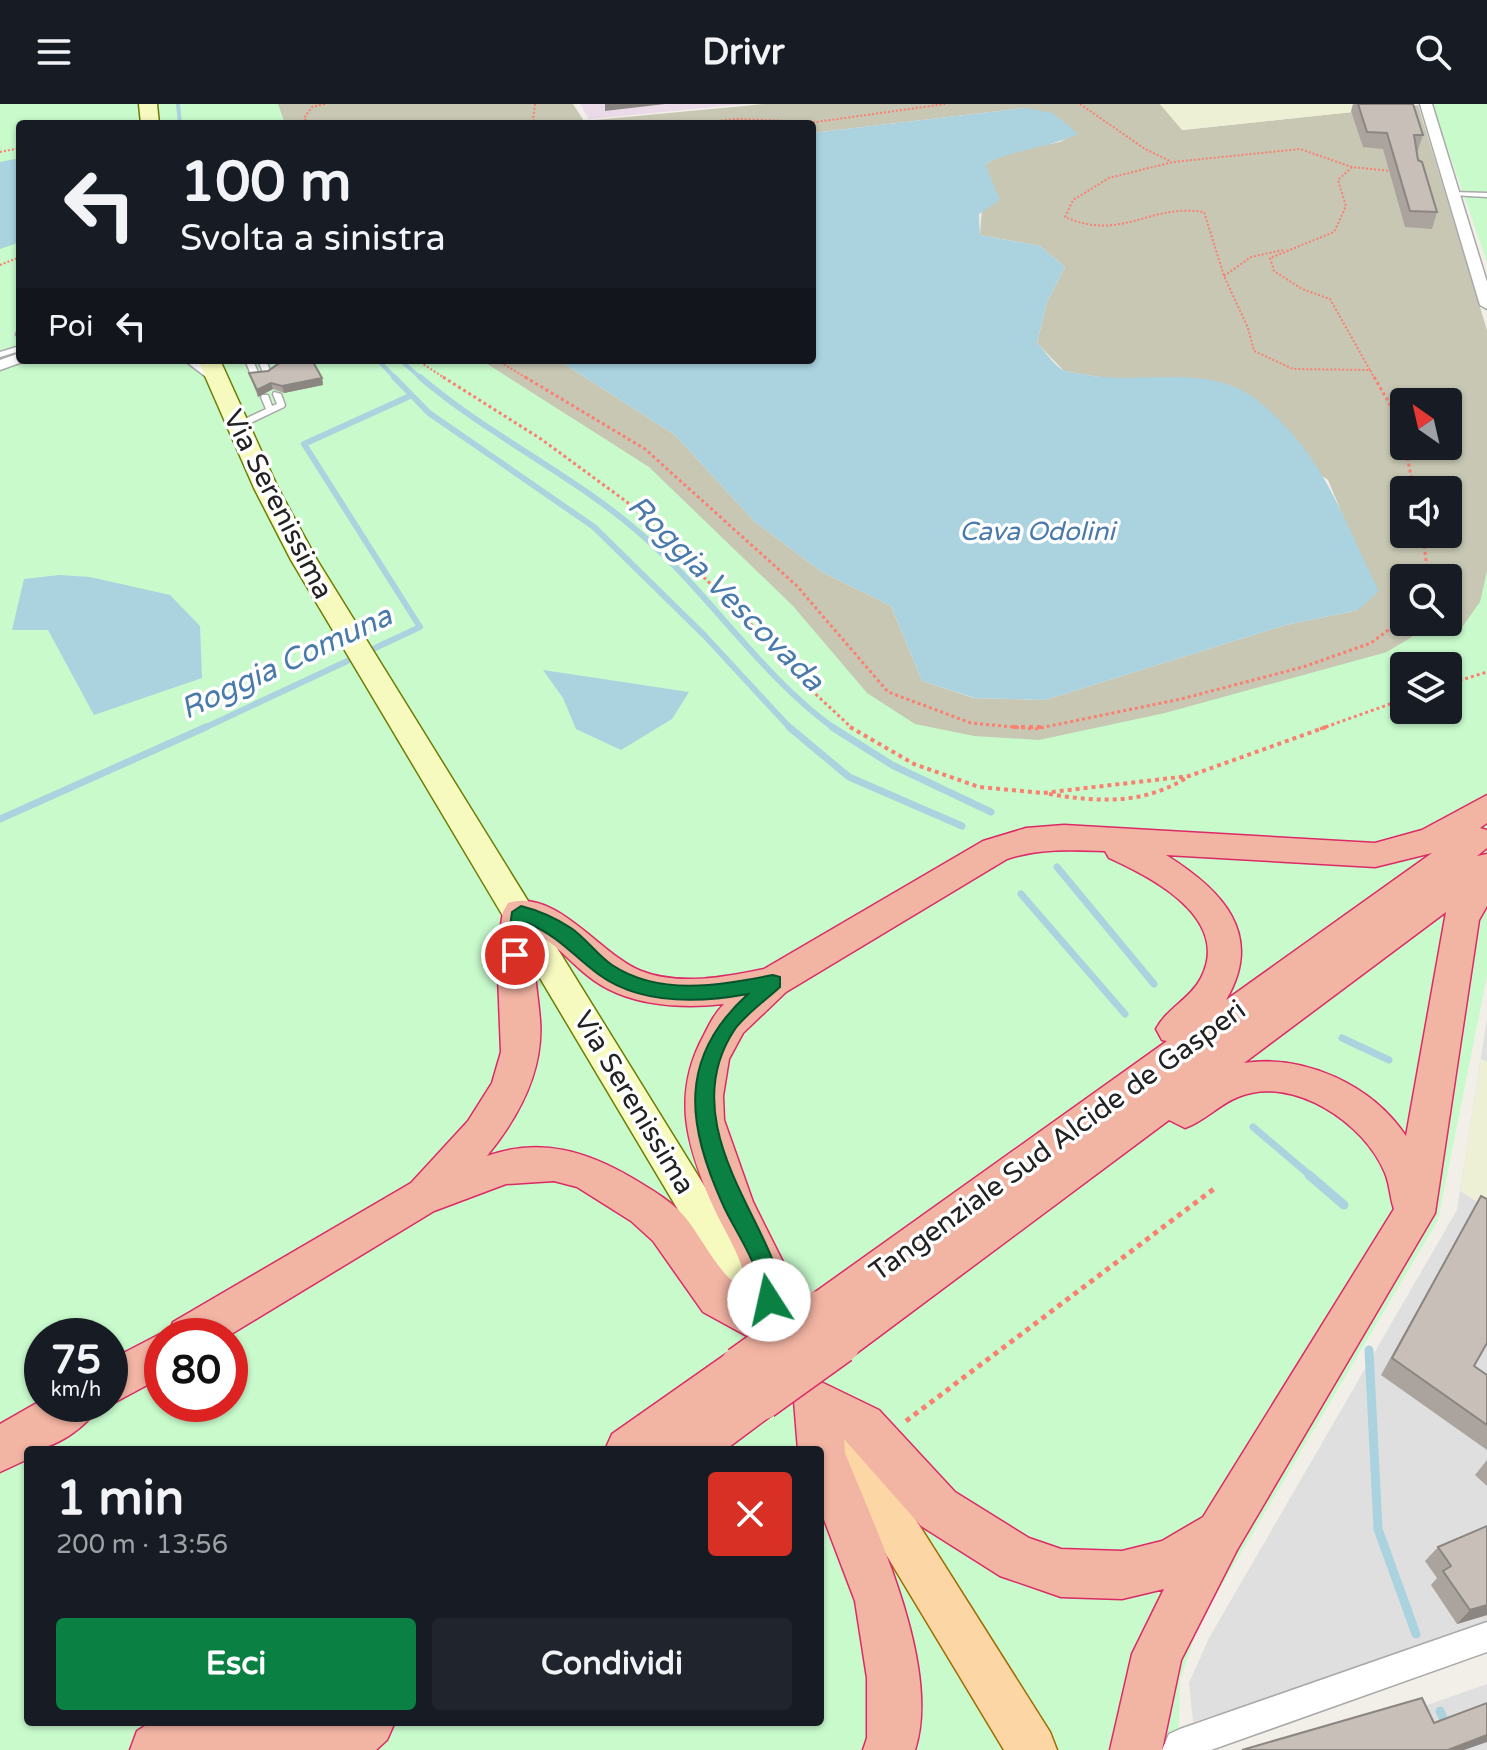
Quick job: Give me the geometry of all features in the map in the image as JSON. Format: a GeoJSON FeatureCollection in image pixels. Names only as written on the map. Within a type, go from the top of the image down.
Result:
{"type":"FeatureCollection","features":[{"type":"Feature","properties":{"kind":"highway"},"geometry":{"type":"LineString","coordinates":[[771,1329],[767,1272],[733,1204],[713,1154],[703,1096],[710,1059],[729,1023],[773,982],[995,850],[1026,840],[1097,840],[1375,855],[1408,850],[1437,840],[1487,807]]}},
{"type":"Feature","properties":{"kind":"highway","name":"Tangenziale Sud Alcide de Gasperi"},"geometry":{"type":"LineString","coordinates":[[635,1446],[751,1383],[829,1328],[1011,1175],[1487,831]]}},
{"type":"Feature","properties":{"kind":"highway"},"geometry":{"type":"LineString","coordinates":[[1011,1175],[1059,1111],[1194,1016],[1217,989],[1225,969],[1219,926],[1200,896],[1177,876],[1147,858],[1097,840]]}},
{"type":"Feature","properties":{"kind":"highway","name":"Tangenziale Sud Alcide de Gasperi"},"geometry":{"type":"LineString","coordinates":[[829,1328],[929,1276],[1351,960],[1487,863]]}},
{"type":"Feature","properties":{"kind":"highway"},"geometry":{"type":"LineString","coordinates":[[1136,1750],[1157,1654],[1220,1533],[1414,1213],[1461,920],[1468,903],[1487,886]]}},
{"type":"Feature","properties":{"kind":"highway"},"geometry":{"type":"LineString","coordinates":[[419,1198],[464,1156],[496,1113],[518,1065],[521,1007],[515,955],[521,912],[564,932],[606,970],[640,985],[675,993],[714,993],[773,982]]}},
{"type":"Feature","properties":{"kind":"highway"},"geometry":{"type":"LineString","coordinates":[[929,1276],[1021,1233],[1203,1098],[1235,1080],[1266,1075],[1292,1077],[1314,1084],[1366,1117],[1404,1167],[1414,1213]]}},
{"type":"Feature","properties":{"kind":"highway"},"geometry":{"type":"LineString","coordinates":[[219,1318],[419,1198],[505,1167],[554,1164],[587,1172],[646,1208],[668,1228],[718,1298],[771,1329]]}},
{"type":"Feature","properties":{"kind":"highway","name":"Tangenziale Sud Alcide de Gasperi"},"geometry":{"type":"LineString","coordinates":[[692,1446],[751,1383]]}},
{"type":"Feature","properties":{"kind":"highway"},"geometry":{"type":"LineString","coordinates":[[817,1401],[863,1425],[938,1509],[1017,1559],[1061,1573],[1122,1575],[1171,1563],[1220,1533]]}},
{"type":"Feature","properties":{"kind":"highway"},"geometry":{"type":"LineString","coordinates":[[817,1401],[821,1446]]}},
{"type":"Feature","properties":{"kind":"highway"},"geometry":{"type":"LineString","coordinates":[[0,1450],[46,1422]]}},
{"type":"Feature","properties":{"kind":"highway"},"geometry":{"type":"LineString","coordinates":[[824,1458],[880,1601],[893,1678],[893,1738],[889,1750]]}},
{"type":"Feature","properties":{"kind":"highway"},"geometry":{"type":"LineString","coordinates":[[156,1750],[189,1726]]}},
{"type":"Feature","properties":{"kind":"highway"},"geometry":{"type":"LineString","coordinates":[[211,1750],[244,1726]]}},
{"type":"Feature","properties":{"kind":"highway"},"geometry":{"type":"LineString","coordinates":[[282,1750],[315,1726]]}},
{"type":"Feature","properties":{"kind":"highway"},"geometry":{"type":"LineString","coordinates":[[335,1750],[364,1726]]}},
{"type":"Feature","properties":{"kind":"main road","name":"Via Serenissima"},"geometry":{"type":"LineString","coordinates":[[212,369],[237,426],[319,586],[521,912],[771,1329],[1032,1750]]}},
{"type":"Feature","properties":{"kind":"street"},"geometry":{"type":"LineString","coordinates":[[1426,104],[1487,305]]}},
{"type":"Feature","properties":{"kind":"street"},"geometry":{"type":"LineString","coordinates":[[1422,174],[1448,176]]}},
{"type":"Feature","properties":{"kind":"street"},"geometry":{"type":"LineString","coordinates":[[1178,1750],[1180,1745],[1487,1637]]}},
{"type":"Feature","properties":{"kind":"lane"},"geometry":{"type":"LineString","coordinates":[[1453,194],[1487,195]]}},
{"type":"Feature","properties":{"kind":"lane"},"geometry":{"type":"LineString","coordinates":[[251,364],[255,375]]}},
{"type":"Feature","properties":{"kind":"lane"},"geometry":{"type":"LineString","coordinates":[[264,364],[267,373]]}},
{"type":"Feature","properties":{"kind":"lane"},"geometry":{"type":"LineString","coordinates":[[237,426],[281,405],[277,394]]}},
{"type":"Feature","properties":{"kind":"lane"},"geometry":{"type":"LineString","coordinates":[[265,397],[270,410]]}},
{"type":"Feature","properties":{"kind":"path"},"geometry":{"type":"LineString","coordinates":[[305,120],[312,107],[325,104]]}},
{"type":"Feature","properties":{"kind":"path"},"geometry":{"type":"LineString","coordinates":[[816,122],[945,104]]}},
{"type":"Feature","properties":{"kind":"path"},"geometry":{"type":"LineString","coordinates":[[1080,104],[1145,149],[1173,162]]}},
{"type":"Feature","properties":{"kind":"path"},"geometry":{"type":"LineString","coordinates":[[727,120],[763,120]]}},
{"type":"Feature","properties":{"kind":"path"},"geometry":{"type":"LineString","coordinates":[[1370,370],[1293,369],[1254,351],[1248,328],[1224,276],[1204,212],[1187,207],[1167,209],[1128,223],[1090,227],[1065,217],[1073,200],[1109,178],[1173,162],[1300,149],[1352,167],[1422,174]]}},
{"type":"Feature","properties":{"kind":"path"},"geometry":{"type":"LineString","coordinates":[[1352,167],[1338,180],[1346,206],[1334,232],[1270,258],[1274,271],[1302,289],[1330,299],[1390,404]]}},
{"type":"Feature","properties":{"kind":"path"},"geometry":{"type":"LineString","coordinates":[[1224,276],[1242,260],[1263,252],[1289,249]]}},
{"type":"Feature","properties":{"kind":"path"},"geometry":{"type":"LineString","coordinates":[[423,364],[541,439],[631,505],[719,590],[794,674],[851,728],[914,764],[979,787],[1089,801],[1138,800],[1175,787],[1189,776]]}},
{"type":"Feature","properties":{"kind":"path"},"geometry":{"type":"LineString","coordinates":[[504,364],[645,449],[797,586],[888,692],[971,723],[1035,729],[1181,699],[1303,667],[1371,643],[1390,629]]}},
{"type":"Feature","properties":{"kind":"path"},"geometry":{"type":"LineString","coordinates":[[1462,680],[1487,672]]}},
{"type":"Feature","properties":{"kind":"path"},"geometry":{"type":"LineString","coordinates":[[1043,793],[1189,776],[1390,704]]}},
{"type":"Feature","properties":{"kind":"path"},"geometry":{"type":"LineString","coordinates":[[879,1442],[1215,1188]]}},
{"type":"Feature","properties":{"kind":"shaded area"},"geometry":{"type":"Polygon","coordinates":[[[275,104],[573,104],[583,120],[279,120],[275,104]]]}},
{"type":"Feature","properties":{"kind":"shaded area"},"geometry":{"type":"Polygon","coordinates":[[[580,104],[748,104],[589,119],[580,104]]]}},
{"type":"Feature","properties":{"kind":"shaded area"},"geometry":{"type":"Polygon","coordinates":[[[764,104],[1160,104],[1183,130],[1418,105],[1487,330],[1487,588],[1483,604],[1465,627],[1462,627],[1462,564],[1390,564],[1390,636],[1414,636],[1379,657],[1167,716],[1039,743],[974,739],[913,726],[864,694],[475,364],[564,364],[675,435],[754,521],[822,572],[891,606],[922,681],[974,698],[1045,700],[1286,625],[1358,610],[1351,535],[1328,480],[1174,377],[1116,380],[1064,371],[1037,343],[1047,302],[1065,267],[1040,246],[980,235],[985,164],[1010,152],[1060,142],[1077,133],[1025,108],[816,133],[816,120],[595,120],[764,104]]]}},
{"type":"Feature","properties":{"kind":"shaded area"},"geometry":{"type":"Polygon","coordinates":[[[1160,104],[1417,104],[1418,105],[1182,130],[1160,104]]]}},
{"type":"Feature","properties":{"kind":"shaded area"},"geometry":{"type":"Polygon","coordinates":[[[1487,1019],[1487,1628],[1193,1722],[1189,1683],[1209,1638],[1457,1210],[1487,1019]]]}},
{"type":"Feature","properties":{"kind":"shaded area"},"geometry":{"type":"Polygon","coordinates":[[[1481,1059],[1487,1062],[1487,1208],[1460,1191],[1481,1059]]]}},
{"type":"Feature","properties":{"kind":"shaded area"},"geometry":{"type":"Polygon","coordinates":[[[1487,1684],[1487,1750],[1274,1750],[1410,1711],[1487,1684]]]}},
{"type":"Feature","properties":{"kind":"green space"},"geometry":{"type":"Polygon","coordinates":[[[0,104],[278,104],[284,120],[16,120],[16,364],[487,364],[649,467],[793,606],[867,693],[915,724],[974,736],[1039,740],[1165,713],[1387,652],[1414,636],[1462,636],[1462,627],[1480,602],[1487,571],[1487,976],[1438,1220],[1200,1622],[1180,1680],[1178,1750],[0,1750],[0,104]]]}},
{"type":"Feature","properties":{"kind":"green space"},"geometry":{"type":"Polygon","coordinates":[[[1432,104],[1487,104],[1487,262],[1432,104]]]}},
{"type":"Feature","properties":{"kind":"water","name":"Cava Odolini"},"geometry":{"type":"Polygon","coordinates":[[[1025,108],[1053,113],[1078,134],[985,164],[1000,200],[979,214],[980,235],[1040,246],[1065,267],[1047,302],[1037,343],[1068,372],[1107,377],[1173,377],[1216,381],[1236,387],[1254,398],[1278,418],[1314,463],[1379,591],[1358,610],[1286,625],[1045,700],[975,698],[922,681],[891,606],[822,572],[754,521],[675,435],[564,364],[816,364],[816,133],[1025,108]]]}},
{"type":"Feature","properties":{"kind":"water"},"geometry":{"type":"Polygon","coordinates":[[[16,159],[16,243],[0,249],[0,162],[16,159]]]}},
{"type":"Feature","properties":{"kind":"water"},"geometry":{"type":"Polygon","coordinates":[[[59,575],[90,577],[170,595],[200,626],[202,678],[94,715],[48,630],[12,630],[24,579],[59,575]]]}},
{"type":"Feature","properties":{"kind":"water"},"geometry":{"type":"Polygon","coordinates":[[[543,670],[689,692],[672,719],[621,750],[576,729],[563,698],[543,670]]]}},
{"type":"Feature","properties":{"kind":"building"},"geometry":{"type":"Polygon","coordinates":[[[1358,104],[1413,104],[1423,135],[1414,135],[1418,160],[1422,162],[1437,212],[1410,211],[1387,133],[1367,132],[1358,104]]]}},
{"type":"Feature","properties":{"kind":"building"},"geometry":{"type":"Polygon","coordinates":[[[278,364],[314,364],[322,378],[282,386],[271,383],[257,390],[249,373],[268,371],[278,364]]]}},
{"type":"Feature","properties":{"kind":"building"},"geometry":{"type":"Polygon","coordinates":[[[1481,1196],[1487,1199],[1487,1343],[1474,1366],[1487,1375],[1487,1425],[1392,1358],[1481,1196]]]}},
{"type":"Feature","properties":{"kind":"building"},"geometry":{"type":"Polygon","coordinates":[[[1487,1526],[1487,1605],[1470,1610],[1443,1571],[1451,1566],[1438,1547],[1487,1526]]]}},
{"type":"Feature","properties":{"kind":"building"},"geometry":{"type":"Polygon","coordinates":[[[1422,1698],[1434,1723],[1487,1703],[1487,1735],[1448,1750],[1242,1750],[1422,1698]]]}},
{"type":"Feature","properties":{"kind":"waterway","name":"Roggia Comuna"},"geometry":{"type":"LineString","coordinates":[[178,104],[180,120]]}},
{"type":"Feature","properties":{"kind":"waterway","name":"Roggia Comuna"},"geometry":{"type":"LineString","coordinates":[[382,364],[396,379]]}},
{"type":"Feature","properties":{"kind":"waterway","name":"Roggia Vescovada"},"geometry":{"type":"LineString","coordinates":[[405,364],[422,379]]}},
{"type":"Feature","properties":{"kind":"waterway","name":"Roggia Comuna"},"geometry":{"type":"LineString","coordinates":[[394,377],[429,413],[594,527],[705,636],[790,728]]}},
{"type":"Feature","properties":{"kind":"waterway","name":"Roggia Vescovada"},"geometry":{"type":"LineString","coordinates":[[420,377],[474,418],[588,493],[642,535],[691,583],[783,685],[834,728]]}},
{"type":"Feature","properties":{"kind":"waterway","name":"Roggia Comuna"},"geometry":{"type":"LineString","coordinates":[[202,729],[420,627],[304,444],[410,396]]}},
{"type":"Feature","properties":{"kind":"waterway","name":"Roggia Comuna"},"geometry":{"type":"LineString","coordinates":[[0,819],[206,727]]}},
{"type":"Feature","properties":{"kind":"waterway","name":"Roggia Comuna"},"geometry":{"type":"LineString","coordinates":[[790,728],[849,777],[962,826]]}},
{"type":"Feature","properties":{"kind":"waterway","name":"Roggia Vescovada"},"geometry":{"type":"LineString","coordinates":[[834,728],[892,765],[991,812]]}},
{"type":"Feature","properties":{"kind":"waterway","name":"Roggia Vescovada"},"geometry":{"type":"LineString","coordinates":[[1057,867],[1154,984]]}},
{"type":"Feature","properties":{"kind":"waterway","name":"Roggia Comuna"},"geometry":{"type":"LineString","coordinates":[[1021,894],[1125,1014]]}},
{"type":"Feature","properties":{"kind":"waterway","name":"Roggia Vescovada"},"geometry":{"type":"LineString","coordinates":[[1342,1038],[1389,1060]]}},
{"type":"Feature","properties":{"kind":"waterway","name":"Roggia Comuna"},"geometry":{"type":"LineString","coordinates":[[1253,1127],[1312,1177]]}},
{"type":"Feature","properties":{"kind":"waterway","name":"Roggia Comuna"},"geometry":{"type":"LineString","coordinates":[[1309,1175],[1344,1205]]}},
{"type":"Feature","properties":{"kind":"waterway","name":"Roggia Comuna"},"geometry":{"type":"LineString","coordinates":[[1369,1350],[1378,1529],[1416,1634]]}},
{"type":"Feature","properties":{"kind":"waterway","name":"Roggia Comuna"},"geometry":{"type":"LineString","coordinates":[[1440,1711],[1447,1727]]}},
{"type":"Feature","properties":{"kind":"route"},"geometry":{"type":"LineString","coordinates":[[515,955],[521,912],[564,932],[606,970],[640,985],[675,993],[714,993],[773,982],[729,1023],[710,1059],[703,1096],[704,1120],[713,1154],[733,1204],[767,1272],[769,1300]]}}]}
